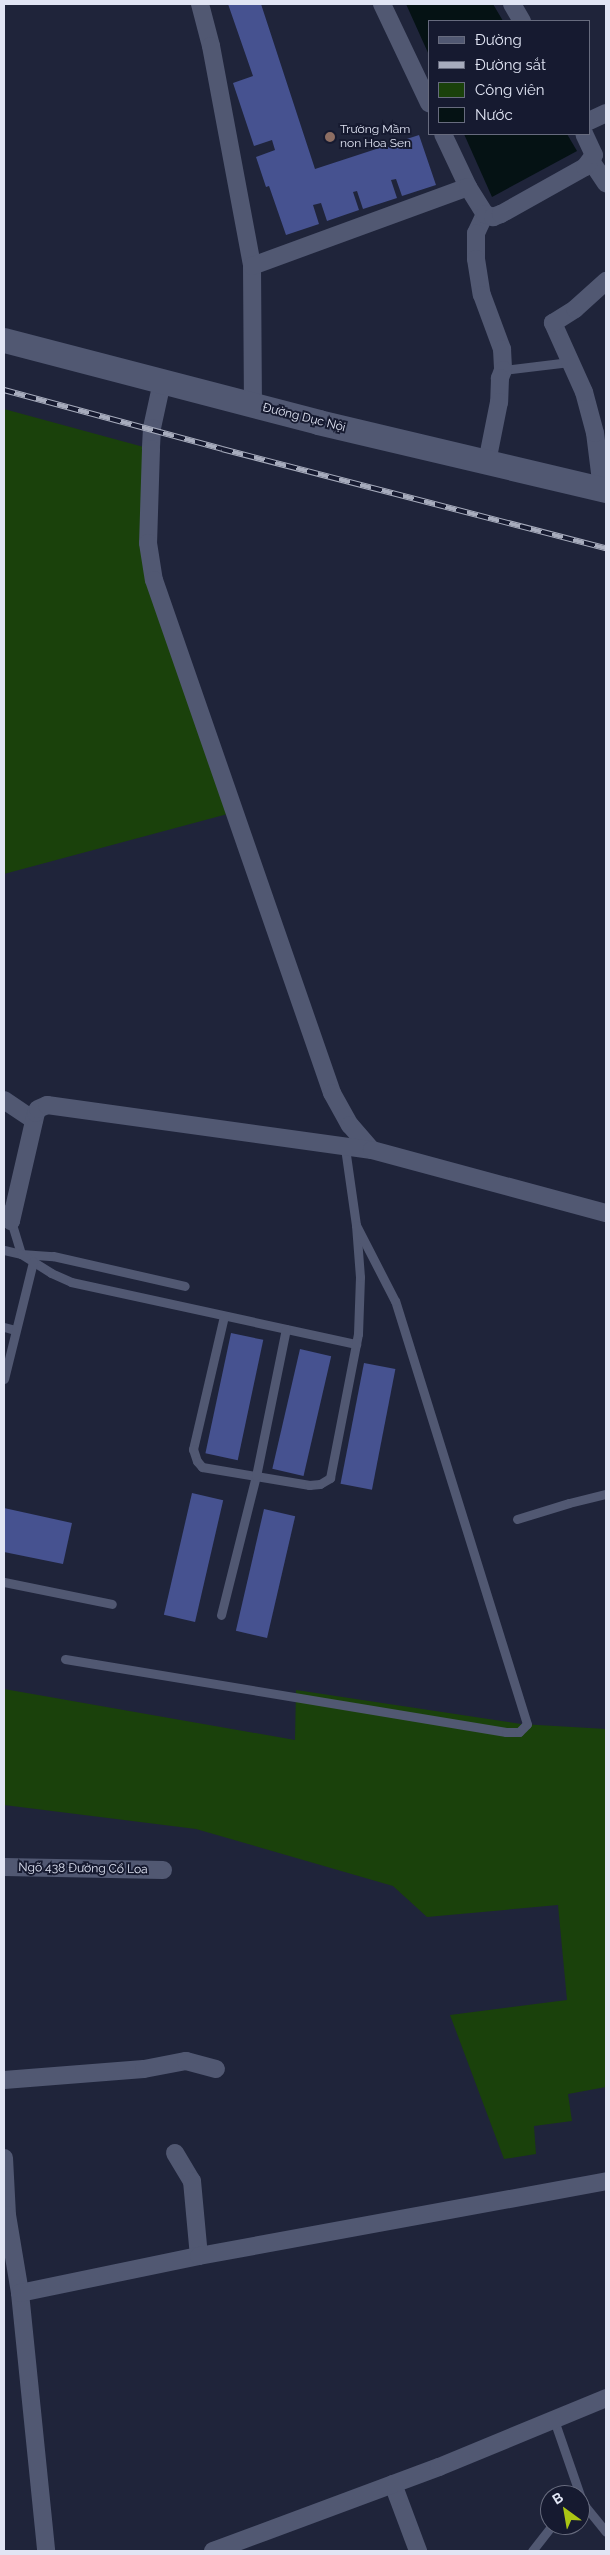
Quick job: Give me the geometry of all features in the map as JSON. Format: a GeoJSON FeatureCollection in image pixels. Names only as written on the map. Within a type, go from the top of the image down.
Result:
{"type":"FeatureCollection","features":[{"type":"Feature","properties":{"kind":"street"},"geometry":{"type":"LineString","coordinates":[[200,4],[210,46],[252,266],[254,405]]}},
{"type":"Feature","properties":{"kind":"street"},"geometry":{"type":"LineString","coordinates":[[382,4],[428,102]]}},
{"type":"Feature","properties":{"kind":"street"},"geometry":{"type":"LineString","coordinates":[[512,4],[521,20]]}},
{"type":"Feature","properties":{"kind":"street"},"geometry":{"type":"LineString","coordinates":[[590,121],[606,113]]}},
{"type":"Feature","properties":{"kind":"street"},"geometry":{"type":"LineString","coordinates":[[443,135],[468,187],[485,214],[493,217],[579,171],[591,161],[594,155],[585,135]]}},
{"type":"Feature","properties":{"kind":"street"},"geometry":{"type":"LineString","coordinates":[[591,161],[606,182]]}},
{"type":"Feature","properties":{"kind":"street"},"geometry":{"type":"LineString","coordinates":[[252,266],[468,187]]}},
{"type":"Feature","properties":{"kind":"street"},"geometry":{"type":"LineString","coordinates":[[485,214],[476,233],[476,259],[482,295],[502,348],[503,370],[500,378],[499,402],[487,462]]}},
{"type":"Feature","properties":{"kind":"street"},"geometry":{"type":"LineString","coordinates":[[604,489],[596,432],[584,392],[553,323],[575,309],[606,281]]}},
{"type":"Feature","properties":{"kind":"street","name":"Đường Dục Nội"},"geometry":{"type":"LineString","coordinates":[[4,340],[254,405],[604,489]]}},
{"type":"Feature","properties":{"kind":"street"},"geometry":{"type":"LineString","coordinates":[[162,382],[152,428],[151,449],[148,543],[154,580],[332,1093],[350,1125],[372,1150]]}},
{"type":"Feature","properties":{"kind":"street"},"geometry":{"type":"LineString","coordinates":[[4,1100],[34,1120]]}},
{"type":"Feature","properties":{"kind":"street"},"geometry":{"type":"LineString","coordinates":[[8,1217],[34,1120],[38,1109],[47,1105],[345,1148],[372,1150],[606,1213]]}},
{"type":"Feature","properties":{"kind":"street","name":"Ngõ 438 Đường Cổ Loa"},"geometry":{"type":"LineString","coordinates":[[4,1867],[163,1870]]}},
{"type":"Feature","properties":{"kind":"street"},"geometry":{"type":"LineString","coordinates":[[4,2080],[144,2069],[186,2061],[216,2069]]}},
{"type":"Feature","properties":{"kind":"street"},"geometry":{"type":"LineString","coordinates":[[175,2153],[192,2181],[199,2256]]}},
{"type":"Feature","properties":{"kind":"street"},"geometry":{"type":"LineString","coordinates":[[4,2158],[5,2215],[20,2292],[46,2551]]}},
{"type":"Feature","properties":{"kind":"street"},"geometry":{"type":"LineString","coordinates":[[20,2292],[199,2256],[606,2181]]}},
{"type":"Feature","properties":{"kind":"street"},"geometry":{"type":"LineString","coordinates":[[213,2551],[393,2484],[606,2398]]}},
{"type":"Feature","properties":{"kind":"street"},"geometry":{"type":"LineString","coordinates":[[393,2484],[418,2551]]}},
{"type":"Feature","properties":{"kind":"lane"},"geometry":{"type":"LineString","coordinates":[[503,370],[570,362]]}},
{"type":"Feature","properties":{"kind":"lane"},"geometry":{"type":"LineString","coordinates":[[224,1316],[193,1449],[202,1467],[309,1485],[320,1484],[330,1478],[356,1344],[360,1277],[356,1225],[345,1148]]}},
{"type":"Feature","properties":{"kind":"lane"},"geometry":{"type":"LineString","coordinates":[[8,1217],[21,1254],[71,1282],[356,1344]]}},
{"type":"Feature","properties":{"kind":"lane"},"geometry":{"type":"LineString","coordinates":[[65,1659],[506,1732],[519,1732],[527,1724],[395,1301],[356,1225]]}},
{"type":"Feature","properties":{"kind":"lane"},"geometry":{"type":"LineString","coordinates":[[4,1250],[21,1254],[53,1256],[185,1286]]}},
{"type":"Feature","properties":{"kind":"lane"},"geometry":{"type":"LineString","coordinates":[[4,1379],[33,1262]]}},
{"type":"Feature","properties":{"kind":"lane"},"geometry":{"type":"LineString","coordinates":[[4,1327],[15,1330]]}},
{"type":"Feature","properties":{"kind":"lane"},"geometry":{"type":"LineString","coordinates":[[221,1615],[256,1476],[286,1330]]}},
{"type":"Feature","properties":{"kind":"lane"},"geometry":{"type":"LineString","coordinates":[[518,1519],[568,1502],[606,1494]]}},
{"type":"Feature","properties":{"kind":"lane"},"geometry":{"type":"LineString","coordinates":[[4,1582],[112,1604]]}},
{"type":"Feature","properties":{"kind":"lane"},"geometry":{"type":"LineString","coordinates":[[554,2420],[576,2485]]}},
{"type":"Feature","properties":{"kind":"lane"},"geometry":{"type":"LineString","coordinates":[[590,2512],[606,2532]]}},
{"type":"Feature","properties":{"kind":"lane"},"geometry":{"type":"LineString","coordinates":[[532,2551],[544,2535]]}},
{"type":"Feature","properties":{"kind":"green space"},"geometry":{"type":"Polygon","coordinates":[[[4,409],[151,449],[148,543],[235,812],[4,874],[4,409]]]}},
{"type":"Feature","properties":{"kind":"green space"},"geometry":{"type":"Polygon","coordinates":[[[4,1689],[295,1740],[296,1690],[521,1724],[606,1729],[606,2087],[568,2094],[572,2121],[534,2126],[536,2154],[504,2159],[450,2015],[567,2000],[558,1905],[427,1917],[393,1886],[196,1829],[4,1805],[4,1689]]]}},
{"type":"Feature","properties":{"kind":"water"},"geometry":{"type":"Polygon","coordinates":[[[406,4],[493,4],[502,20],[428,20],[428,53],[406,4]]]}},
{"type":"Feature","properties":{"kind":"water"},"geometry":{"type":"Polygon","coordinates":[[[464,135],[568,135],[577,151],[492,197],[464,135]]]}},
{"type":"Feature","properties":{"kind":"building"},"geometry":{"type":"Polygon","coordinates":[[[228,4],[261,4],[315,169],[419,135],[436,185],[402,196],[396,179],[391,180],[397,198],[363,209],[357,191],[353,192],[359,210],[327,221],[321,203],[313,205],[319,224],[286,235],[269,186],[266,187],[256,157],[275,150],[272,140],[254,146],[233,83],[253,76],[228,4]]]}},
{"type":"Feature","properties":{"kind":"building"},"geometry":{"type":"Polygon","coordinates":[[[231,1333],[263,1340],[238,1460],[205,1453],[231,1333]]]}},
{"type":"Feature","properties":{"kind":"building"},"geometry":{"type":"Polygon","coordinates":[[[300,1349],[331,1356],[304,1476],[272,1469],[300,1349]]]}},
{"type":"Feature","properties":{"kind":"building"},"geometry":{"type":"Polygon","coordinates":[[[364,1363],[395,1369],[372,1490],[341,1484],[364,1363]]]}},
{"type":"Feature","properties":{"kind":"building"},"geometry":{"type":"Polygon","coordinates":[[[192,1493],[223,1500],[195,1622],[164,1615],[192,1493]]]}},
{"type":"Feature","properties":{"kind":"building"},"geometry":{"type":"Polygon","coordinates":[[[4,1508],[72,1523],[63,1564],[4,1552],[4,1508]]]}},
{"type":"Feature","properties":{"kind":"building"},"geometry":{"type":"Polygon","coordinates":[[[264,1509],[295,1516],[267,1638],[236,1631],[264,1509]]]}},
{"type":"Feature","properties":{"kind":"railway"},"geometry":{"type":"LineString","coordinates":[[4,390],[222,449],[606,548]]}},
{"type":"Feature","properties":{"kind":"place","name":"Trường Mầm non Hoa Sen"},"geometry":{"type":"Point","coordinates":[330,137]}}]}
